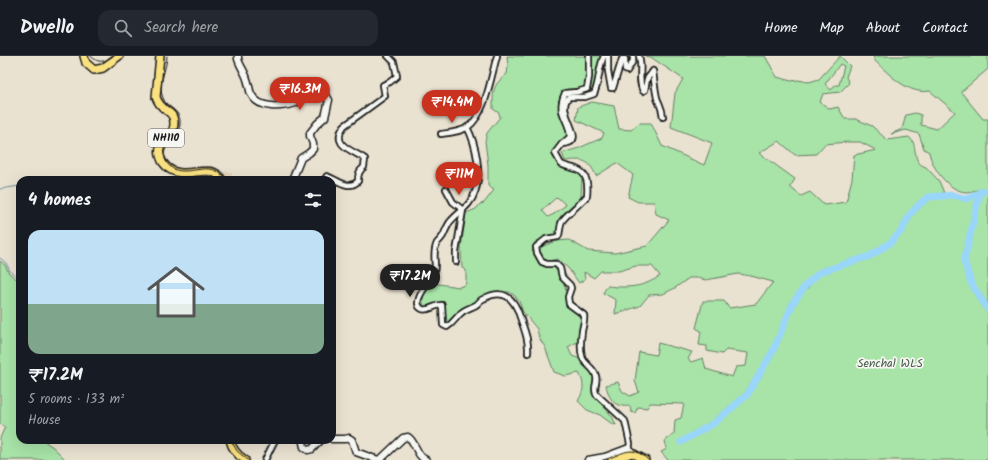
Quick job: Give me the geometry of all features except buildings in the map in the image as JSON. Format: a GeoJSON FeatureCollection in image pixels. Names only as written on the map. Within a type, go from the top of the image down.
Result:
{"type":"FeatureCollection","features":[{"type":"Feature","properties":{"kind":"highway"},"geometry":{"type":"LineString","coordinates":[[84,56],[86,63],[94,70],[103,68],[119,56]]}},
{"type":"Feature","properties":{"kind":"highway","name":"NH110"},"geometry":{"type":"LineString","coordinates":[[160,56],[156,97],[158,104],[162,109],[173,116],[174,124],[172,132],[160,144],[159,152],[162,162],[172,170],[179,173],[184,174],[211,171],[219,176]]}},
{"type":"Feature","properties":{"kind":"highway"},"geometry":{"type":"LineString","coordinates":[[231,444],[238,456],[245,460]]}},
{"type":"Feature","properties":{"kind":"highway"},"geometry":{"type":"LineString","coordinates":[[612,460],[631,450],[645,460]]}},
{"type":"Feature","properties":{"kind":"main road"},"geometry":{"type":"LineString","coordinates":[[238,56],[251,93],[261,104],[274,106],[296,103],[306,92],[315,97],[327,97],[329,100],[325,117],[310,133],[313,149],[301,158],[294,176]]}},
{"type":"Feature","properties":{"kind":"main road"},"geometry":{"type":"LineString","coordinates":[[336,439],[349,438],[352,440],[356,452],[378,460],[403,438],[408,436],[412,439],[419,454],[426,460]]}},
{"type":"Feature","properties":{"kind":"main road"},"geometry":{"type":"LineString","coordinates":[[303,444],[304,447],[308,450],[312,449],[317,444]]}},
{"type":"Feature","properties":{"kind":"main road"},"geometry":{"type":"LineString","coordinates":[[588,460],[631,450]]}},
{"type":"Feature","properties":{"kind":"street"},"geometry":{"type":"LineString","coordinates":[[336,180],[349,186],[355,184],[358,181],[360,170],[364,167],[364,159],[345,148],[340,142],[339,136],[344,126],[384,96],[383,85],[390,82],[397,76],[394,62],[388,56]]}},
{"type":"Feature","properties":{"kind":"street"},"geometry":{"type":"LineString","coordinates":[[441,134],[467,127],[476,118],[485,99],[496,56]]}},
{"type":"Feature","properties":{"kind":"street"},"geometry":{"type":"LineString","coordinates":[[589,56],[589,76],[587,89],[565,93],[562,100],[561,108],[563,117],[570,129],[570,137],[562,144],[556,153],[561,164],[582,171],[587,182],[587,196],[562,220],[559,227],[560,233],[558,237],[546,239],[540,242],[536,247],[537,253],[542,262],[547,264],[556,264],[560,268],[562,277],[570,285],[571,288],[568,297],[569,304],[584,315],[582,355],[584,361],[596,374],[597,379],[594,389],[596,394],[625,421],[631,450]]}},
{"type":"Feature","properties":{"kind":"street"},"geometry":{"type":"LineString","coordinates":[[562,144],[570,143],[574,138],[572,126],[565,112],[567,99],[569,97],[585,97],[594,94],[600,77],[600,65],[605,56],[608,56],[608,71],[611,88],[613,88],[622,59],[625,59],[627,71],[633,61],[633,56]]}},
{"type":"Feature","properties":{"kind":"street"},"geometry":{"type":"LineString","coordinates":[[639,56],[642,64],[640,80],[641,89],[643,91],[645,90],[647,79],[653,71],[656,93],[662,108],[663,117]]}},
{"type":"Feature","properties":{"kind":"street"},"geometry":{"type":"LineString","coordinates":[[467,127],[473,138],[476,150],[477,178],[475,192],[469,203],[450,222],[442,238],[438,242],[433,254],[435,270],[421,293],[418,305],[425,310],[438,304],[442,305],[443,326],[447,327],[453,323],[461,312],[476,305],[482,299],[499,294],[507,296],[514,302],[518,310],[528,340],[528,353]]}},
{"type":"Feature","properties":{"kind":"street"},"geometry":{"type":"LineString","coordinates":[[446,189],[453,202],[463,210]]}},
{"type":"Feature","properties":{"kind":"street"},"geometry":{"type":"LineString","coordinates":[[456,262],[456,252],[463,210]]}},
{"type":"Feature","properties":{"kind":"street"},"geometry":{"type":"LineString","coordinates":[[265,460],[273,444]]}},
{"type":"Feature","properties":{"kind":"shaded area"},"geometry":{"type":"Polygon","coordinates":[[[224,172],[232,172],[232,176],[224,176],[224,172]]]}},
{"type":"Feature","properties":{"kind":"green space"},"geometry":{"type":"Polygon","coordinates":[[[507,56],[587,56],[588,76],[585,87],[567,89],[559,99],[560,110],[568,133],[556,147],[554,153],[555,159],[559,165],[567,169],[580,172],[582,176],[581,198],[558,221],[555,235],[550,235],[535,242],[532,251],[542,264],[552,264],[566,288],[567,304],[581,316],[583,325],[579,341],[568,347],[572,356],[581,359],[593,373],[595,378],[594,396],[612,416],[616,425],[612,424],[600,415],[587,410],[578,401],[582,394],[583,387],[579,373],[565,376],[554,372],[545,347],[539,338],[537,329],[523,312],[519,301],[514,295],[509,292],[496,292],[481,297],[475,304],[466,306],[458,312],[453,322],[447,326],[444,324],[443,313],[445,306],[439,303],[425,307],[423,304],[424,295],[432,283],[459,287],[465,285],[466,270],[462,268],[461,248],[466,213],[476,209],[480,204],[484,203],[494,190],[488,186],[488,165],[485,141],[487,133],[500,117],[499,113],[493,109],[493,93],[498,82],[507,74],[507,56]],[[557,197],[542,210],[548,217],[566,205],[557,197]]]}},
{"type":"Feature","properties":{"kind":"green space"},"geometry":{"type":"Polygon","coordinates":[[[590,56],[602,56],[598,65],[595,89],[589,95],[566,98],[570,138],[562,111],[566,94],[587,90],[590,56]]]}},
{"type":"Feature","properties":{"kind":"green space","name":"Senchal WLS"},"geometry":{"type":"Polygon","coordinates":[[[646,56],[765,56],[777,77],[791,81],[798,80],[809,82],[819,79],[840,56],[850,66],[846,77],[849,83],[840,92],[823,94],[820,102],[830,109],[838,107],[845,119],[856,119],[872,126],[887,140],[909,137],[913,142],[917,160],[939,181],[944,193],[921,199],[909,213],[901,228],[885,244],[870,254],[819,270],[804,285],[791,302],[771,351],[745,393],[712,421],[679,443],[681,444],[715,424],[748,396],[775,352],[794,303],[821,273],[871,257],[891,243],[903,231],[912,214],[924,202],[930,199],[952,196],[967,200],[978,194],[988,192],[988,460],[668,460],[661,452],[667,449],[665,441],[674,434],[675,420],[681,418],[684,404],[650,403],[647,408],[638,407],[635,413],[631,412],[630,406],[620,406],[613,402],[606,385],[618,382],[622,391],[630,396],[639,392],[635,381],[639,352],[656,355],[658,343],[692,352],[688,359],[691,362],[703,358],[706,369],[732,377],[736,367],[746,366],[748,353],[726,350],[722,354],[707,351],[707,346],[699,345],[701,331],[696,328],[703,301],[724,301],[729,308],[756,304],[773,282],[738,274],[706,280],[689,278],[663,294],[649,295],[640,306],[615,314],[616,300],[603,293],[607,286],[628,287],[647,283],[660,276],[652,266],[636,266],[619,271],[601,271],[594,278],[584,272],[585,279],[579,283],[568,268],[557,259],[544,262],[538,253],[540,247],[557,241],[569,240],[588,251],[615,253],[647,246],[669,220],[656,214],[654,202],[638,202],[628,197],[633,175],[617,163],[596,176],[591,166],[584,161],[565,161],[562,153],[579,148],[602,138],[604,133],[576,120],[578,107],[592,102],[614,106],[619,129],[631,130],[639,123],[651,123],[662,146],[704,165],[712,143],[671,127],[675,93],[683,79],[652,58],[646,56]],[[840,64],[825,84],[831,90],[835,85],[839,85],[844,66],[840,64]],[[779,141],[759,153],[795,179],[790,187],[801,196],[810,192],[824,205],[846,202],[852,179],[854,155],[876,150],[860,142],[848,142],[825,144],[816,154],[795,155],[779,141]]]}},
{"type":"Feature","properties":{"kind":"green space"},"geometry":{"type":"Polygon","coordinates":[[[873,56],[988,56],[988,69],[961,92],[983,119],[988,119],[988,188],[966,192],[953,188],[937,171],[929,152],[924,149],[919,134],[906,130],[891,134],[902,129],[906,115],[915,113],[921,115],[921,125],[937,129],[955,112],[930,91],[914,90],[900,83],[875,61],[873,56]]]}},
{"type":"Feature","properties":{"kind":"green space"},"geometry":{"type":"Polygon","coordinates":[[[0,261],[5,265],[9,273],[16,279],[16,444],[48,444],[66,460],[0,460],[0,438],[5,427],[0,424],[0,261]]]}},
{"type":"Feature","properties":{"kind":"waterway"},"geometry":{"type":"LineString","coordinates":[[0,189],[16,187]]}},
{"type":"Feature","properties":{"kind":"waterway"},"geometry":{"type":"LineString","coordinates":[[681,442],[714,423],[747,395],[773,351],[793,303],[805,286],[820,272],[870,256],[890,243],[902,230],[910,214],[929,197],[953,195],[967,199],[980,192],[988,190]]}},
{"type":"Feature","properties":{"kind":"waterway"},"geometry":{"type":"LineString","coordinates":[[980,192],[964,261],[971,283],[988,310]]}},
{"type":"Feature","properties":{"kind":"waterway"},"geometry":{"type":"LineString","coordinates":[[0,258],[6,263],[10,271],[16,276]]}},
{"type":"Feature","properties":{"kind":"railway"},"geometry":{"type":"LineString","coordinates":[[91,56],[99,61],[107,60],[113,56]]}},
{"type":"Feature","properties":{"kind":"railway"},"geometry":{"type":"LineString","coordinates":[[167,56],[161,93],[165,102],[177,112],[180,120],[180,125],[176,135],[166,148],[165,157],[167,163],[173,169],[180,171],[213,169],[221,176]]}},
{"type":"Feature","properties":{"kind":"railway"},"geometry":{"type":"LineString","coordinates":[[233,444],[237,451],[248,460]]}},
{"type":"Feature","properties":{"kind":"railway"},"geometry":{"type":"LineString","coordinates":[[603,460],[631,451],[642,455],[648,460]]}}]}
